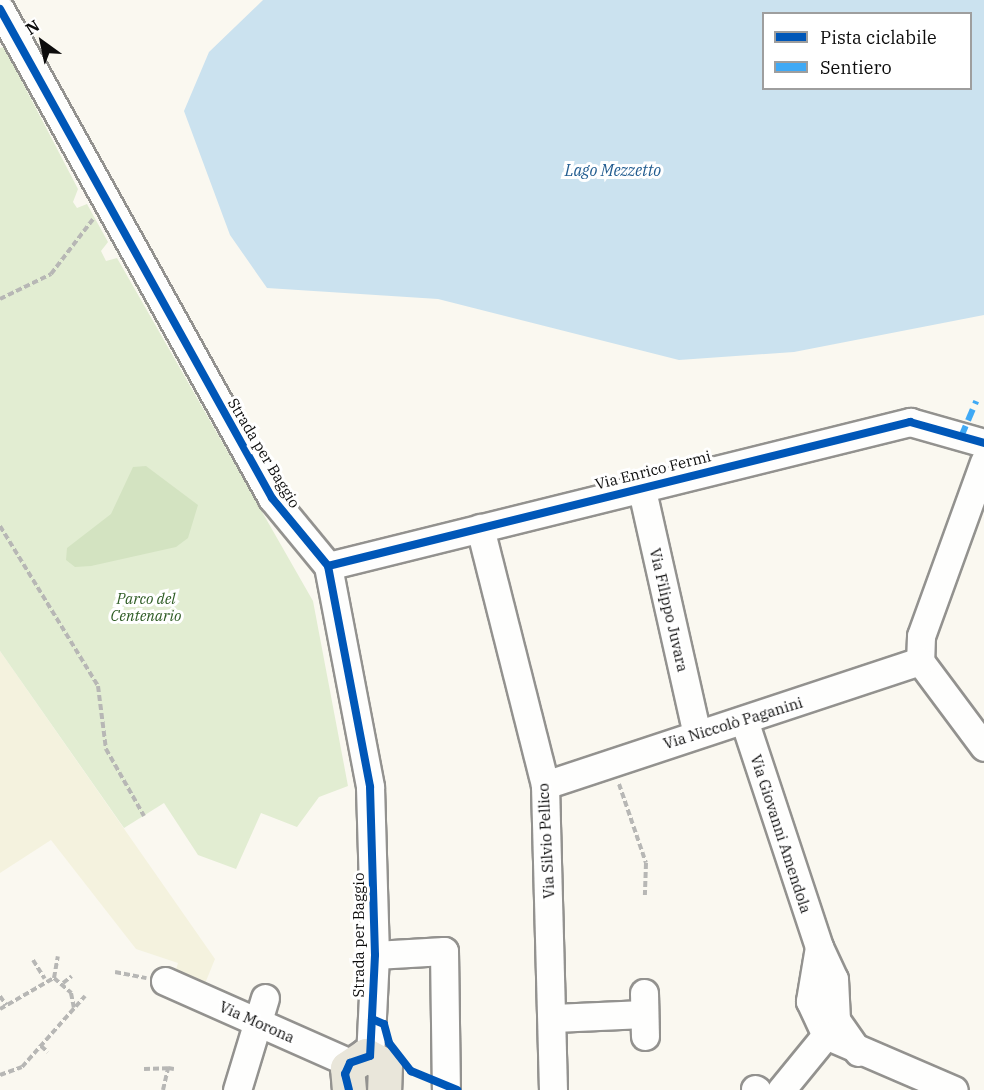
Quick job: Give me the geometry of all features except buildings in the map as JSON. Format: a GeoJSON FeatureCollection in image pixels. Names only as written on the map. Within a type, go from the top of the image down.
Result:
{"type":"FeatureCollection","features":[{"type":"Feature","properties":{"kind":"street","name":"Strada per Baggio"},"geometry":{"type":"LineString","coordinates":[[0,9],[272,498],[328,567],[370,787],[375,955],[375,1078]]}},
{"type":"Feature","properties":{"kind":"street","name":"Via Enrico Fermi"},"geometry":{"type":"LineString","coordinates":[[328,567],[641,486],[910,422],[984,443]]}},
{"type":"Feature","properties":{"kind":"street"},"geometry":{"type":"LineString","coordinates":[[984,462],[921,636],[920,661],[984,747]]}},
{"type":"Feature","properties":{"kind":"street","name":"Via Filippo Juvara"},"geometry":{"type":"LineString","coordinates":[[641,486],[697,734]]}},
{"type":"Feature","properties":{"kind":"street","name":"Via Silvio Pellico"},"geometry":{"type":"LineString","coordinates":[[480,528],[545,785],[554,1018],[552,1090]]}},
{"type":"Feature","properties":{"kind":"street","name":"Via Niccolò Paganini"},"geometry":{"type":"LineString","coordinates":[[545,785],[610,761],[744,720],[920,661]]}},
{"type":"Feature","properties":{"kind":"street","name":"Via Giovanni Amendola"},"geometry":{"type":"LineString","coordinates":[[744,720],[819,947],[834,979],[836,1020],[858,1052]]}},
{"type":"Feature","properties":{"kind":"street","name":"Via Giovanni Amendola"},"geometry":{"type":"LineString","coordinates":[[819,947],[810,1001],[826,1035]]}},
{"type":"Feature","properties":{"kind":"street"},"geometry":{"type":"LineString","coordinates":[[375,955],[444,951],[446,1090]]}},
{"type":"Feature","properties":{"kind":"street","name":"Via Morona"},"geometry":{"type":"LineString","coordinates":[[165,981],[260,1010],[375,1078]]}},
{"type":"Feature","properties":{"kind":"street"},"geometry":{"type":"LineString","coordinates":[[237,1090],[260,1010]]}},
{"type":"Feature","properties":{"kind":"street"},"geometry":{"type":"LineString","coordinates":[[554,1018],[645,1014]]}},
{"type":"Feature","properties":{"kind":"street"},"geometry":{"type":"LineString","coordinates":[[764,1090],[826,1035],[858,1052],[954,1090]]}},
{"type":"Feature","properties":{"kind":"path"},"geometry":{"type":"LineString","coordinates":[[0,299],[51,274],[107,202]]}},
{"type":"Feature","properties":{"kind":"path"},"geometry":{"type":"LineString","coordinates":[[0,526],[80,654],[103,701],[106,749],[144,816]]}},
{"type":"Feature","properties":{"kind":"path"},"geometry":{"type":"LineString","coordinates":[[610,761],[646,863],[645,895]]}},
{"type":"Feature","properties":{"kind":"path"},"geometry":{"type":"LineString","coordinates":[[54,978],[58,956]]}},
{"type":"Feature","properties":{"kind":"path"},"geometry":{"type":"LineString","coordinates":[[33,960],[45,979]]}},
{"type":"Feature","properties":{"kind":"path"},"geometry":{"type":"LineString","coordinates":[[116,972],[165,981]]}},
{"type":"Feature","properties":{"kind":"path"},"geometry":{"type":"LineString","coordinates":[[63,983],[72,976]]}},
{"type":"Feature","properties":{"kind":"path"},"geometry":{"type":"LineString","coordinates":[[0,1009],[45,979],[54,978],[63,983],[74,1009]]}},
{"type":"Feature","properties":{"kind":"path"},"geometry":{"type":"LineString","coordinates":[[0,996],[6,1005]]}},
{"type":"Feature","properties":{"kind":"path"},"geometry":{"type":"LineString","coordinates":[[0,1075],[22,1067],[85,996]]}},
{"type":"Feature","properties":{"kind":"path"},"geometry":{"type":"LineString","coordinates":[[41,1046],[48,1052]]}},
{"type":"Feature","properties":{"kind":"path"},"geometry":{"type":"LineString","coordinates":[[144,1069],[171,1068],[163,1090]]}},
{"type":"Feature","properties":{"kind":"shaded area"},"geometry":{"type":"Polygon","coordinates":[[[0,651],[215,959],[204,986],[175,973],[178,963],[136,949],[51,840],[0,873],[0,651]]]}},
{"type":"Feature","properties":{"kind":"green space","name":"Parco del Centenario"},"geometry":{"type":"Polygon","coordinates":[[[4,47],[78,189],[73,202],[77,208],[87,204],[108,242],[101,251],[106,261],[117,258],[313,601],[348,786],[319,797],[297,827],[261,813],[236,869],[198,855],[164,803],[124,828],[0,651],[0,48],[4,47]]]}},
{"type":"Feature","properties":{"kind":"green space"},"geometry":{"type":"Polygon","coordinates":[[[146,466],[198,505],[188,538],[176,547],[91,566],[75,567],[66,560],[67,548],[111,514],[133,467],[146,466]]]}},
{"type":"Feature","properties":{"kind":"water","name":"Lago Mezzetto"},"geometry":{"type":"Polygon","coordinates":[[[263,0],[984,0],[984,315],[794,352],[679,360],[438,299],[267,288],[230,235],[184,111],[209,52],[263,0]]]}},
{"type":"Feature","properties":{"kind":"marked path"},"geometry":{"type":"LineString","coordinates":[[961,437],[976,401]]}},
{"type":"Feature","properties":{"kind":"cycle path"},"geometry":{"type":"LineString","coordinates":[[0,9],[272,498],[328,566],[370,787],[375,955],[370,1056],[350,1063],[345,1074],[349,1090]]}},
{"type":"Feature","properties":{"kind":"cycle path"},"geometry":{"type":"LineString","coordinates":[[328,566],[910,422],[984,443]]}},
{"type":"Feature","properties":{"kind":"cycle path"},"geometry":{"type":"LineString","coordinates":[[372,1019],[384,1024],[389,1043],[411,1071],[457,1090]]}}]}
